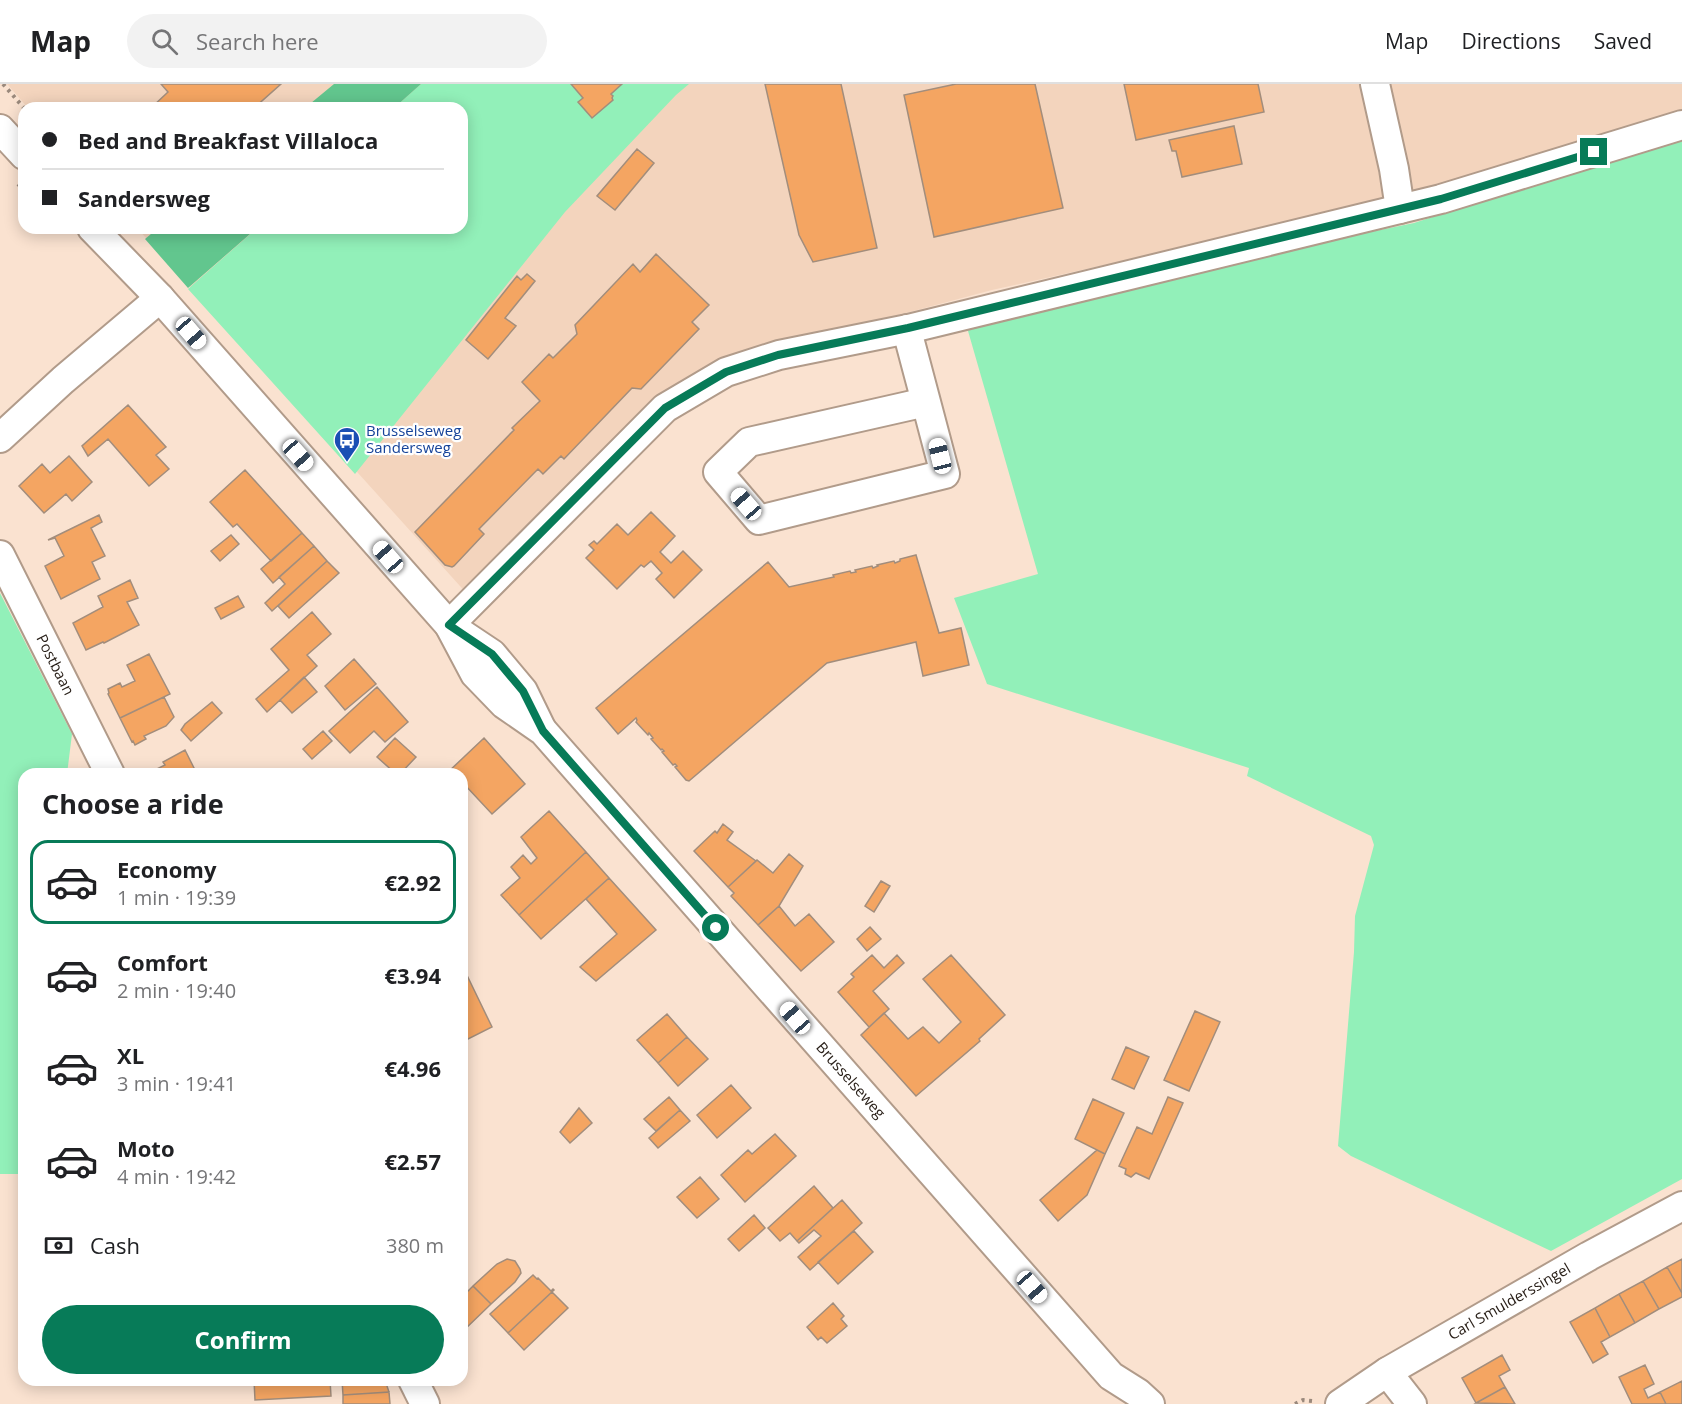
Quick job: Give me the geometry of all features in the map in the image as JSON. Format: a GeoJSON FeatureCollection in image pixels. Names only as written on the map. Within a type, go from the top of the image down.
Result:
{"type":"FeatureCollection","features":[{"type":"Feature","properties":{"kind":"street"},"geometry":{"type":"LineString","coordinates":[[1376,84],[1400,209]]}},
{"type":"Feature","properties":{"kind":"street"},"geometry":{"type":"LineString","coordinates":[[449,625],[665,408],[726,372],[778,355],[908,328],[1441,199],[1682,125]]}},
{"type":"Feature","properties":{"kind":"street"},"geometry":{"type":"LineString","coordinates":[[0,129],[18,148]]}},
{"type":"Feature","properties":{"kind":"street","name":"Brusselseweg"},"geometry":{"type":"LineString","coordinates":[[98,234],[160,298],[449,625],[475,674],[504,704],[543,731],[1111,1376],[1138,1393],[1150,1404]]}},
{"type":"Feature","properties":{"kind":"street"},"geometry":{"type":"LineString","coordinates":[[0,438],[63,380],[160,298]]}},
{"type":"Feature","properties":{"kind":"street"},"geometry":{"type":"LineString","coordinates":[[908,328],[945,474],[759,520],[718,472],[748,442],[926,402]]}},
{"type":"Feature","properties":{"kind":"street","name":"Postbaan"},"geometry":{"type":"LineString","coordinates":[[0,555],[107,768]]}},
{"type":"Feature","properties":{"kind":"street","name":"Carl Smulderssingel"},"geometry":{"type":"LineString","coordinates":[[1340,1404],[1387,1372],[1589,1256],[1682,1206]]}},
{"type":"Feature","properties":{"kind":"street"},"geometry":{"type":"LineString","coordinates":[[1387,1372],[1412,1404]]}},
{"type":"Feature","properties":{"kind":"street","name":"Brusselseweg"},"geometry":{"type":"LineString","coordinates":[[1111,1376],[1123,1404]]}},
{"type":"Feature","properties":{"kind":"street"},"geometry":{"type":"LineString","coordinates":[[415,1386],[424,1404]]}},
{"type":"Feature","properties":{"kind":"path"},"geometry":{"type":"LineString","coordinates":[[3,84],[19,102]]}},
{"type":"Feature","properties":{"kind":"shaded area"},"geometry":{"type":"Polygon","coordinates":[[[7,84],[1682,84],[1682,115],[1453,187],[992,290],[723,362],[469,596],[142,234],[468,234],[468,102],[23,102],[7,84]]]}},
{"type":"Feature","properties":{"kind":"green space"},"geometry":{"type":"Polygon","coordinates":[[[334,84],[421,84],[401,102],[312,102],[334,84]]]}},
{"type":"Feature","properties":{"kind":"green space"},"geometry":{"type":"Polygon","coordinates":[[[421,84],[689,84],[565,212],[355,474],[188,289],[250,234],[468,234],[468,102],[401,102],[421,84]]]}},
{"type":"Feature","properties":{"kind":"green space"},"geometry":{"type":"Polygon","coordinates":[[[1682,135],[1682,1179],[1551,1251],[1351,1156],[1338,1146],[1355,916],[1374,845],[1371,836],[1247,776],[1249,768],[987,684],[954,598],[1038,574],[966,324],[1414,223],[1682,135]]]}},
{"type":"Feature","properties":{"kind":"green space"},"geometry":{"type":"Polygon","coordinates":[[[151,234],[250,234],[188,288],[145,239],[151,234]]]}},
{"type":"Feature","properties":{"kind":"green space"},"geometry":{"type":"Polygon","coordinates":[[[0,593],[72,734],[68,768],[18,768],[18,1174],[0,1174],[0,593]]]}},
{"type":"Feature","properties":{"kind":"building"},"geometry":{"type":"Polygon","coordinates":[[[161,84],[281,84],[261,102],[157,102],[168,92],[161,84]]]}},
{"type":"Feature","properties":{"kind":"building"},"geometry":{"type":"Polygon","coordinates":[[[571,84],[622,84],[611,94],[613,100],[592,118],[578,102],[583,98],[571,84]]]}},
{"type":"Feature","properties":{"kind":"building"},"geometry":{"type":"Polygon","coordinates":[[[765,84],[841,84],[877,248],[813,262],[799,235],[765,84]]]}},
{"type":"Feature","properties":{"kind":"building"},"geometry":{"type":"Polygon","coordinates":[[[956,84],[1035,84],[1063,208],[934,237],[904,95],[956,84]]]}},
{"type":"Feature","properties":{"kind":"building"},"geometry":{"type":"Polygon","coordinates":[[[1124,84],[1258,84],[1264,112],[1136,140],[1124,84]]]}},
{"type":"Feature","properties":{"kind":"building"},"geometry":{"type":"Polygon","coordinates":[[[1234,126],[1242,164],[1182,177],[1176,151],[1172,151],[1169,140],[1234,126]]]}},
{"type":"Feature","properties":{"kind":"building"},"geometry":{"type":"Polygon","coordinates":[[[637,149],[654,163],[615,210],[597,196],[637,149]]]}},
{"type":"Feature","properties":{"kind":"building"},"geometry":{"type":"Polygon","coordinates":[[[656,254],[709,305],[692,322],[699,329],[641,389],[632,388],[564,459],[561,456],[543,474],[538,469],[479,529],[484,534],[454,566],[445,565],[415,532],[540,401],[522,382],[549,354],[553,358],[577,334],[575,325],[633,264],[640,272],[656,254]]]}},
{"type":"Feature","properties":{"kind":"building"},"geometry":{"type":"Polygon","coordinates":[[[527,274],[535,281],[505,318],[516,326],[488,359],[466,340],[517,276],[521,280],[527,274]]]}},
{"type":"Feature","properties":{"kind":"building"},"geometry":{"type":"Polygon","coordinates":[[[128,405],[166,447],[156,455],[169,469],[149,486],[108,439],[88,456],[82,446],[128,405]]]}},
{"type":"Feature","properties":{"kind":"building"},"geometry":{"type":"Polygon","coordinates":[[[69,456],[92,482],[72,501],[66,494],[44,513],[19,486],[42,464],[50,473],[69,456]]]}},
{"type":"Feature","properties":{"kind":"building"},"geometry":{"type":"Polygon","coordinates":[[[245,470],[302,533],[271,561],[237,524],[233,527],[210,502],[245,470]]]}},
{"type":"Feature","properties":{"kind":"building"},"geometry":{"type":"Polygon","coordinates":[[[651,512],[675,536],[660,552],[671,563],[683,551],[702,570],[674,598],[656,579],[662,573],[651,561],[644,567],[641,565],[617,589],[586,558],[594,550],[589,545],[594,541],[597,544],[617,524],[628,535],[651,512]]]}},
{"type":"Feature","properties":{"kind":"building"},"geometry":{"type":"Polygon","coordinates":[[[99,515],[102,522],[91,528],[105,556],[92,562],[100,579],[61,599],[45,566],[64,556],[55,538],[48,540],[99,515]]]}},
{"type":"Feature","properties":{"kind":"building"},"geometry":{"type":"Polygon","coordinates":[[[302,533],[314,546],[273,583],[261,569],[302,533]]]}},
{"type":"Feature","properties":{"kind":"building"},"geometry":{"type":"Polygon","coordinates":[[[231,535],[239,544],[220,561],[211,551],[231,535]]]}},
{"type":"Feature","properties":{"kind":"building"},"geometry":{"type":"Polygon","coordinates":[[[314,546],[327,561],[272,611],[265,603],[285,584],[279,577],[314,546]]]}},
{"type":"Feature","properties":{"kind":"building"},"geometry":{"type":"Polygon","coordinates":[[[916,555],[939,633],[961,628],[969,665],[923,676],[916,642],[827,663],[689,781],[651,739],[653,738],[649,733],[648,735],[636,722],[636,718],[618,734],[596,708],[768,562],[789,587],[894,561],[895,563],[900,559],[916,555]]]}},
{"type":"Feature","properties":{"kind":"building"},"geometry":{"type":"Polygon","coordinates":[[[327,561],[339,573],[289,618],[278,606],[327,561]]]}},
{"type":"Feature","properties":{"kind":"building"},"geometry":{"type":"Polygon","coordinates":[[[130,580],[138,598],[127,602],[139,625],[86,650],[73,623],[103,607],[98,596],[130,580]]]}},
{"type":"Feature","properties":{"kind":"building"},"geometry":{"type":"Polygon","coordinates":[[[238,596],[244,607],[221,619],[215,608],[238,596]]]}},
{"type":"Feature","properties":{"kind":"building"},"geometry":{"type":"Polygon","coordinates":[[[312,612],[331,634],[307,655],[317,666],[267,712],[256,699],[289,670],[271,649],[312,612]]]}},
{"type":"Feature","properties":{"kind":"building"},"geometry":{"type":"Polygon","coordinates":[[[149,654],[170,694],[120,718],[108,694],[108,689],[120,683],[122,687],[135,681],[127,665],[149,654]]]}},
{"type":"Feature","properties":{"kind":"building"},"geometry":{"type":"Polygon","coordinates":[[[354,659],[376,684],[345,710],[325,686],[354,659]]]}},
{"type":"Feature","properties":{"kind":"building"},"geometry":{"type":"Polygon","coordinates":[[[304,677],[317,692],[292,713],[280,700],[304,677]]]}},
{"type":"Feature","properties":{"kind":"building"},"geometry":{"type":"Polygon","coordinates":[[[377,687],[408,722],[385,742],[374,731],[350,753],[329,731],[377,687]]]}},
{"type":"Feature","properties":{"kind":"building"},"geometry":{"type":"Polygon","coordinates":[[[164,697],[174,717],[166,726],[144,736],[146,739],[135,745],[120,718],[164,697]]]}},
{"type":"Feature","properties":{"kind":"building"},"geometry":{"type":"Polygon","coordinates":[[[212,702],[222,713],[191,741],[181,730],[212,702]]]}},
{"type":"Feature","properties":{"kind":"building"},"geometry":{"type":"Polygon","coordinates":[[[323,731],[332,741],[312,759],[303,749],[323,731]]]}},
{"type":"Feature","properties":{"kind":"building"},"geometry":{"type":"Polygon","coordinates":[[[395,738],[416,757],[406,768],[389,768],[377,757],[395,738]]]}},
{"type":"Feature","properties":{"kind":"building"},"geometry":{"type":"Polygon","coordinates":[[[484,738],[525,784],[492,814],[468,788],[468,768],[452,768],[484,738]]]}},
{"type":"Feature","properties":{"kind":"building"},"geometry":{"type":"Polygon","coordinates":[[[185,750],[194,768],[159,768],[165,765],[163,762],[185,750]]]}},
{"type":"Feature","properties":{"kind":"building"},"geometry":{"type":"Polygon","coordinates":[[[549,811],[586,852],[519,915],[501,895],[520,878],[511,867],[523,855],[531,864],[537,858],[521,837],[549,811]]]}},
{"type":"Feature","properties":{"kind":"building"},"geometry":{"type":"Polygon","coordinates":[[[723,824],[733,832],[727,840],[756,861],[728,887],[694,851],[715,831],[717,833],[723,824]]]}},
{"type":"Feature","properties":{"kind":"building"},"geometry":{"type":"Polygon","coordinates":[[[586,852],[609,878],[541,939],[519,915],[586,852]]]}},
{"type":"Feature","properties":{"kind":"building"},"geometry":{"type":"Polygon","coordinates":[[[789,854],[803,866],[779,906],[758,925],[731,896],[734,893],[728,887],[757,860],[773,873],[789,854]]]}},
{"type":"Feature","properties":{"kind":"building"},"geometry":{"type":"Polygon","coordinates":[[[609,878],[656,930],[596,981],[580,967],[617,934],[586,899],[609,878]]]}},
{"type":"Feature","properties":{"kind":"building"},"geometry":{"type":"Polygon","coordinates":[[[881,881],[890,886],[874,912],[865,906],[881,881]]]}},
{"type":"Feature","properties":{"kind":"building"},"geometry":{"type":"Polygon","coordinates":[[[779,906],[795,926],[809,914],[834,942],[801,971],[758,925],[779,906]]]}},
{"type":"Feature","properties":{"kind":"building"},"geometry":{"type":"Polygon","coordinates":[[[870,927],[881,939],[867,951],[857,939],[870,927]]]}},
{"type":"Feature","properties":{"kind":"building"},"geometry":{"type":"Polygon","coordinates":[[[872,955],[884,968],[897,955],[904,963],[873,991],[889,1009],[869,1027],[838,992],[854,977],[851,974],[872,955]]]}},
{"type":"Feature","properties":{"kind":"building"},"geometry":{"type":"Polygon","coordinates":[[[951,955],[1005,1015],[979,1039],[980,1041],[916,1096],[861,1035],[884,1013],[908,1039],[923,1027],[939,1043],[961,1022],[923,979],[951,955]]]}},
{"type":"Feature","properties":{"kind":"building"},"geometry":{"type":"Polygon","coordinates":[[[468,977],[492,1027],[468,1039],[468,977]]]}},
{"type":"Feature","properties":{"kind":"building"},"geometry":{"type":"Polygon","coordinates":[[[1195,1011],[1220,1022],[1189,1091],[1164,1080],[1195,1011]]]}},
{"type":"Feature","properties":{"kind":"building"},"geometry":{"type":"Polygon","coordinates":[[[667,1014],[687,1037],[658,1063],[637,1040],[667,1014]]]}},
{"type":"Feature","properties":{"kind":"building"},"geometry":{"type":"Polygon","coordinates":[[[687,1037],[708,1059],[678,1086],[658,1063],[687,1037]]]}},
{"type":"Feature","properties":{"kind":"building"},"geometry":{"type":"Polygon","coordinates":[[[1126,1047],[1149,1057],[1134,1089],[1112,1079],[1126,1047]]]}},
{"type":"Feature","properties":{"kind":"building"},"geometry":{"type":"Polygon","coordinates":[[[731,1085],[751,1108],[717,1138],[697,1115],[731,1085]]]}},
{"type":"Feature","properties":{"kind":"building"},"geometry":{"type":"Polygon","coordinates":[[[669,1097],[680,1110],[656,1131],[644,1119],[669,1097]]]}},
{"type":"Feature","properties":{"kind":"building"},"geometry":{"type":"Polygon","coordinates":[[[1168,1097],[1183,1103],[1149,1179],[1136,1173],[1131,1177],[1125,1174],[1126,1169],[1119,1166],[1137,1127],[1152,1134],[1168,1097]]]}},
{"type":"Feature","properties":{"kind":"building"},"geometry":{"type":"Polygon","coordinates":[[[1093,1099],[1124,1113],[1105,1154],[1075,1139],[1093,1099]]]}},
{"type":"Feature","properties":{"kind":"building"},"geometry":{"type":"Polygon","coordinates":[[[579,1108],[592,1123],[570,1143],[560,1132],[579,1108]]]}},
{"type":"Feature","properties":{"kind":"building"},"geometry":{"type":"Polygon","coordinates":[[[680,1110],[690,1121],[658,1148],[649,1138],[680,1110]]]}},
{"type":"Feature","properties":{"kind":"building"},"geometry":{"type":"Polygon","coordinates":[[[775,1134],[796,1156],[745,1202],[721,1175],[748,1150],[752,1154],[775,1134]]]}},
{"type":"Feature","properties":{"kind":"building"},"geometry":{"type":"Polygon","coordinates":[[[1097,1150],[1105,1154],[1087,1195],[1058,1221],[1040,1200],[1097,1150]]]}},
{"type":"Feature","properties":{"kind":"building"},"geometry":{"type":"Polygon","coordinates":[[[700,1177],[719,1199],[697,1218],[677,1197],[700,1177]]]}},
{"type":"Feature","properties":{"kind":"building"},"geometry":{"type":"Polygon","coordinates":[[[814,1186],[833,1208],[797,1241],[790,1233],[780,1241],[768,1228],[814,1186]]]}},
{"type":"Feature","properties":{"kind":"building"},"geometry":{"type":"Polygon","coordinates":[[[842,1200],[862,1223],[810,1270],[798,1257],[821,1236],[814,1230],[799,1243],[797,1241],[842,1200]]]}},
{"type":"Feature","properties":{"kind":"building"},"geometry":{"type":"Polygon","coordinates":[[[754,1215],[765,1228],[739,1251],[728,1239],[754,1215]]]}},
{"type":"Feature","properties":{"kind":"building"},"geometry":{"type":"Polygon","coordinates":[[[854,1231],[873,1252],[838,1284],[818,1262],[854,1231]]]}},
{"type":"Feature","properties":{"kind":"building"},"geometry":{"type":"Polygon","coordinates":[[[507,1259],[515,1261],[521,1273],[515,1282],[491,1304],[473,1286],[497,1264],[507,1259]]]}},
{"type":"Feature","properties":{"kind":"building"},"geometry":{"type":"Polygon","coordinates":[[[1682,1259],[1682,1293],[1667,1267],[1682,1259]]]}},
{"type":"Feature","properties":{"kind":"building"},"geometry":{"type":"Polygon","coordinates":[[[1667,1267],[1682,1297],[1659,1309],[1643,1281],[1667,1267]]]}},
{"type":"Feature","properties":{"kind":"building"},"geometry":{"type":"Polygon","coordinates":[[[533,1275],[551,1291],[554,1290],[508,1333],[490,1314],[533,1275]]]}},
{"type":"Feature","properties":{"kind":"building"},"geometry":{"type":"Polygon","coordinates":[[[1643,1281],[1659,1309],[1635,1323],[1619,1294],[1643,1281]]]}},
{"type":"Feature","properties":{"kind":"building"},"geometry":{"type":"Polygon","coordinates":[[[473,1286],[491,1304],[468,1326],[468,1291],[473,1286]]]}},
{"type":"Feature","properties":{"kind":"building"},"geometry":{"type":"Polygon","coordinates":[[[552,1292],[568,1308],[524,1350],[508,1333],[552,1292]]]}},
{"type":"Feature","properties":{"kind":"building"},"geometry":{"type":"Polygon","coordinates":[[[1619,1294],[1635,1323],[1610,1337],[1595,1308],[1619,1294]]]}},
{"type":"Feature","properties":{"kind":"building"},"geometry":{"type":"Polygon","coordinates":[[[833,1303],[844,1316],[841,1319],[847,1326],[827,1343],[821,1337],[818,1340],[807,1327],[833,1303]]]}},
{"type":"Feature","properties":{"kind":"building"},"geometry":{"type":"Polygon","coordinates":[[[1595,1308],[1610,1337],[1601,1342],[1608,1354],[1593,1363],[1570,1322],[1595,1308]]]}},
{"type":"Feature","properties":{"kind":"building"},"geometry":{"type":"Polygon","coordinates":[[[1502,1355],[1510,1370],[1499,1376],[1505,1387],[1476,1403],[1462,1378],[1502,1355]]]}},
{"type":"Feature","properties":{"kind":"building"},"geometry":{"type":"Polygon","coordinates":[[[1645,1365],[1654,1384],[1644,1389],[1648,1398],[1660,1392],[1666,1404],[1632,1404],[1619,1377],[1645,1365]]]}},
{"type":"Feature","properties":{"kind":"building"},"geometry":{"type":"Polygon","coordinates":[[[1682,1381],[1682,1404],[1666,1404],[1660,1392],[1682,1381]]]}},
{"type":"Feature","properties":{"kind":"building"},"geometry":{"type":"Polygon","coordinates":[[[254,1386],[330,1386],[331,1396],[255,1400],[254,1386]]]}},
{"type":"Feature","properties":{"kind":"building"},"geometry":{"type":"Polygon","coordinates":[[[342,1386],[387,1386],[389,1392],[343,1395],[342,1386]]]}},
{"type":"Feature","properties":{"kind":"building"},"geometry":{"type":"Polygon","coordinates":[[[1505,1387],[1515,1404],[1476,1403],[1505,1387]]]}},
{"type":"Feature","properties":{"kind":"building"},"geometry":{"type":"Polygon","coordinates":[[[389,1392],[390,1404],[343,1404],[343,1395],[389,1392]]]}},
{"type":"Feature","properties":{"kind":"place","name":"Brusselseweg Sandersweg"},"geometry":{"type":"Point","coordinates":[347,463]}},
{"type":"Feature","properties":{"kind":"route"},"geometry":{"type":"LineString","coordinates":[[716,928],[543,731],[523,691],[492,654],[449,625],[665,408],[726,372],[778,355],[908,328],[1441,199],[1594,152]]}}]}
